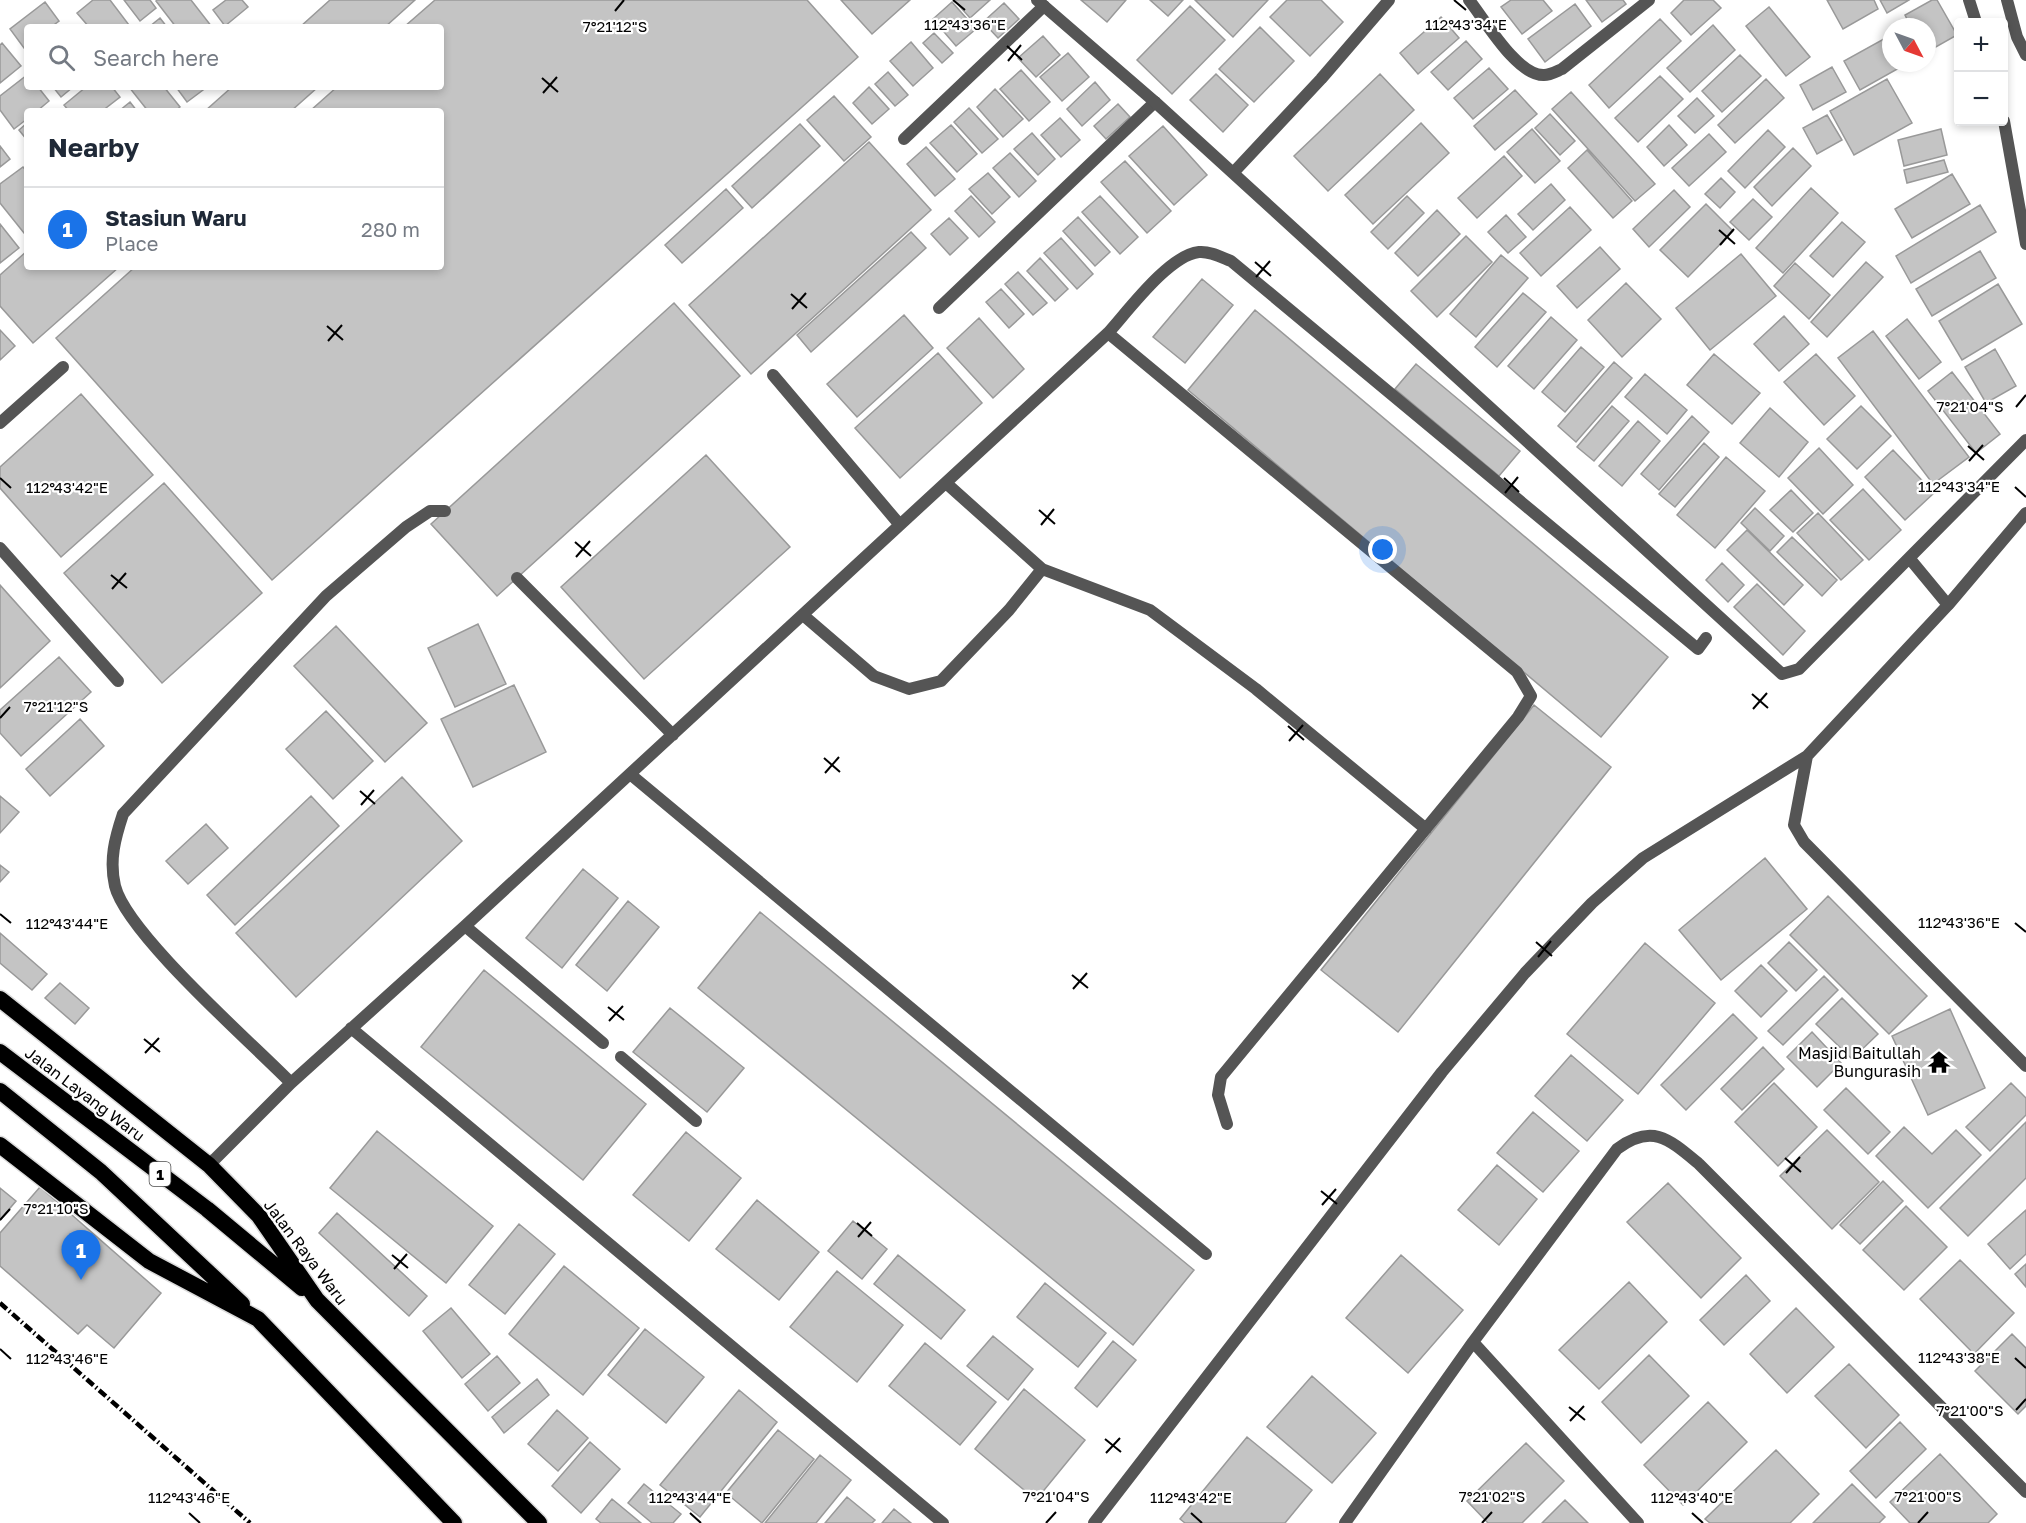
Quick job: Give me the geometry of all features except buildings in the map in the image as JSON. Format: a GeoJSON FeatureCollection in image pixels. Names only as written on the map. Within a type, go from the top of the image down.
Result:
{"type":"FeatureCollection","features":[{"type":"Feature","properties":{"kind":"highway","name":"Jalan Raya Waru"},"geometry":{"type":"LineString","coordinates":[[0,999],[209,1165],[259,1216],[317,1300],[538,1523]]}},
{"type":"Feature","properties":{"kind":"highway","name":"Jalan Layang Waru"},"geometry":{"type":"LineString","coordinates":[[0,1052],[207,1209],[317,1300]]}},
{"type":"Feature","properties":{"kind":"highway","name":"1"},"geometry":{"type":"LineString","coordinates":[[0,1091],[101,1172],[258,1319],[454,1523]]}},
{"type":"Feature","properties":{"kind":"highway"},"geometry":{"type":"LineString","coordinates":[[0,1145],[149,1261],[258,1319]]}},
{"type":"Feature","properties":{"kind":"street"},"geometry":{"type":"LineString","coordinates":[[1233,173],[1321,79],[1389,0]]}},
{"type":"Feature","properties":{"kind":"street"},"geometry":{"type":"LineString","coordinates":[[1470,0],[1515,59],[1535,74],[1546,75],[1562,69],[1649,0]]}},
{"type":"Feature","properties":{"kind":"street"},"geometry":{"type":"LineString","coordinates":[[1970,0],[1975,18]]}},
{"type":"Feature","properties":{"kind":"street"},"geometry":{"type":"LineString","coordinates":[[2007,0],[2017,37],[2026,54]]}},
{"type":"Feature","properties":{"kind":"street"},"geometry":{"type":"LineString","coordinates":[[904,139],[1041,3],[1155,102],[1782,674],[1799,669],[2026,440]]}},
{"type":"Feature","properties":{"kind":"street"},"geometry":{"type":"LineString","coordinates":[[939,308],[1155,102]]}},
{"type":"Feature","properties":{"kind":"street"},"geometry":{"type":"LineString","coordinates":[[2005,126],[2026,244]]}},
{"type":"Feature","properties":{"kind":"street"},"geometry":{"type":"LineString","coordinates":[[209,1165],[291,1083],[465,926],[1108,333],[1168,268],[1200,252],[1231,261],[1698,649],[1706,638]]}},
{"type":"Feature","properties":{"kind":"street"},"geometry":{"type":"LineString","coordinates":[[1108,333],[1517,672],[1531,696],[1523,710],[1426,830],[1221,1077],[1218,1095],[1227,1124]]}},
{"type":"Feature","properties":{"kind":"street"},"geometry":{"type":"LineString","coordinates":[[0,423],[63,367]]}},
{"type":"Feature","properties":{"kind":"street"},"geometry":{"type":"LineString","coordinates":[[774,375],[900,525]]}},
{"type":"Feature","properties":{"kind":"street"},"geometry":{"type":"LineString","coordinates":[[946,483],[1042,569],[1150,610],[1256,689],[1426,830]]}},
{"type":"Feature","properties":{"kind":"street"},"geometry":{"type":"LineString","coordinates":[[291,1083],[133,922],[115,887],[112,848],[123,814],[327,596],[406,527],[430,511],[445,511]]}},
{"type":"Feature","properties":{"kind":"street"},"geometry":{"type":"LineString","coordinates":[[1094,1523],[1442,1072],[1525,973],[1592,903],[1643,858],[1807,756],[1948,605],[2026,513]]}},
{"type":"Feature","properties":{"kind":"street"},"geometry":{"type":"LineString","coordinates":[[0,548],[118,681]]}},
{"type":"Feature","properties":{"kind":"street"},"geometry":{"type":"LineString","coordinates":[[1910,559],[1948,605]]}},
{"type":"Feature","properties":{"kind":"street"},"geometry":{"type":"LineString","coordinates":[[803,615],[874,676],[909,689],[941,681],[1009,610],[1042,569]]}},
{"type":"Feature","properties":{"kind":"street"},"geometry":{"type":"LineString","coordinates":[[517,578],[673,735]]}},
{"type":"Feature","properties":{"kind":"street"},"geometry":{"type":"LineString","coordinates":[[1807,756],[1794,825],[1803,842],[2026,1066]]}},
{"type":"Feature","properties":{"kind":"street"},"geometry":{"type":"LineString","coordinates":[[630,774],[1206,1254]]}},
{"type":"Feature","properties":{"kind":"street"},"geometry":{"type":"LineString","coordinates":[[465,926],[603,1043]]}},
{"type":"Feature","properties":{"kind":"street"},"geometry":{"type":"LineString","coordinates":[[351,1028],[943,1523]]}},
{"type":"Feature","properties":{"kind":"street"},"geometry":{"type":"LineString","coordinates":[[621,1057],[696,1121]]}},
{"type":"Feature","properties":{"kind":"street"},"geometry":{"type":"LineString","coordinates":[[1345,1523],[1473,1342],[1617,1149],[1630,1139],[1645,1134],[1661,1136],[1699,1164],[2026,1492]]}},
{"type":"Feature","properties":{"kind":"street"},"geometry":{"type":"LineString","coordinates":[[1473,1342],[1638,1523]]}},
{"type":"Feature","properties":{"kind":"railway"},"geometry":{"type":"LineString","coordinates":[[0,1303],[250,1523]]}},
{"type":"Feature","properties":{"kind":"place","name":"Masjid Baitullah Bungurasih"},"geometry":{"type":"Point","coordinates":[1939,1062]}},
{"type":"Feature","properties":{"kind":"place","name":"Stasiun Waru"},"geometry":{"type":"Point","coordinates":[81,1280]}}]}
